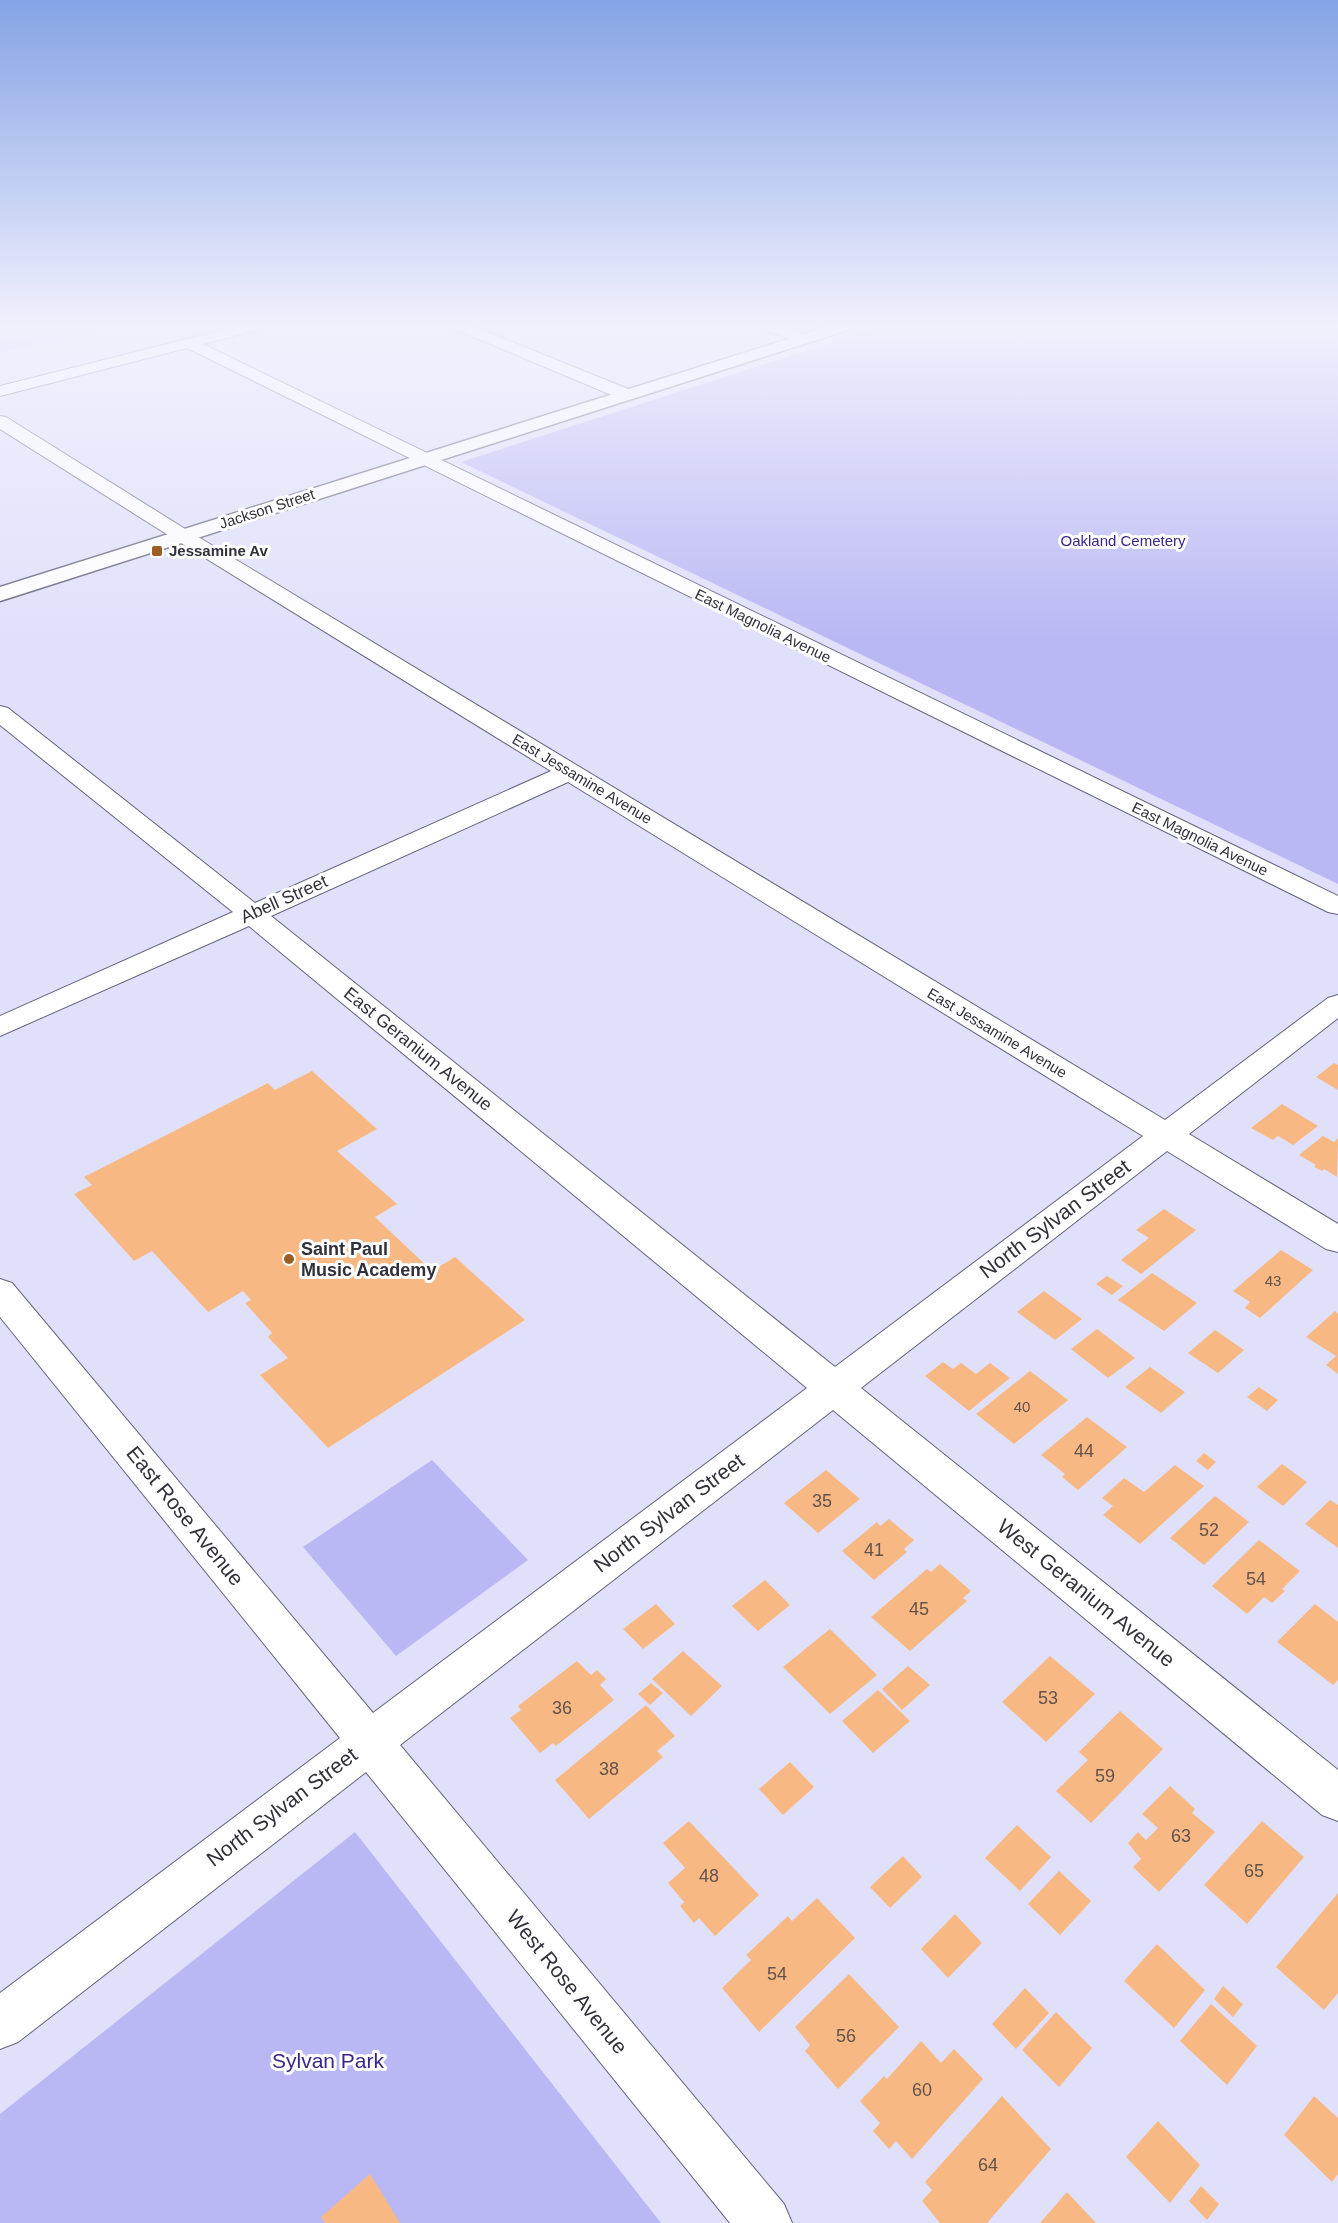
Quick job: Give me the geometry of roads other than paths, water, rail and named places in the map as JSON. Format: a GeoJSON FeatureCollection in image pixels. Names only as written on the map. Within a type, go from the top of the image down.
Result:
{"type":"FeatureCollection","features":[{"type":"Feature","properties":{"kind":"street","name":"East Jessamine Avenue"},"geometry":{"type":"LineString","coordinates":[[15,431],[183,536],[1338,1240]]}},
{"type":"Feature","properties":{"kind":"street","name":"East Magnolia Avenue"},"geometry":{"type":"LineString","coordinates":[[364,431],[1338,906]]}},
{"type":"Feature","properties":{"kind":"street","name":"Jackson Street"},"geometry":{"type":"LineString","coordinates":[[0,594],[515,431]]}},
{"type":"Feature","properties":{"kind":"street","name":"East Geranium Avenue"},"geometry":{"type":"LineString","coordinates":[[0,713],[834,1388]]}},
{"type":"Feature","properties":{"kind":"street","name":"Abell Street"},"geometry":{"type":"LineString","coordinates":[[0,1027],[569,772]]}},
{"type":"Feature","properties":{"kind":"street","name":"North Sylvan Street"},"geometry":{"type":"LineString","coordinates":[[0,2024],[1338,1004]]}},
{"type":"Feature","properties":{"kind":"street","name":"East Rose Avenue"},"geometry":{"type":"LineString","coordinates":[[0,1292],[369,1741]]}},
{"type":"Feature","properties":{"kind":"street","name":"West Geranium Avenue"},"geometry":{"type":"LineString","coordinates":[[834,1388],[1338,1799]]}},
{"type":"Feature","properties":{"kind":"street","name":"West Rose Avenue"},"geometry":{"type":"LineString","coordinates":[[369,1741],[765,2223]]}},
{"type":"Feature","properties":{"kind":"place","name":"Jessamine Av"},"geometry":{"type":"Point","coordinates":[157,551]}},
{"type":"Feature","properties":{"kind":"place","name":"Saint Paul Music Academy"},"geometry":{"type":"Point","coordinates":[289,1259]}},
{"type":"Feature","properties":{"kind":"park label","name":"Oakland Cemetery"},"geometry":{"type":"Point","coordinates":[1123,541]}},
{"type":"Feature","properties":{"kind":"park label","name":"Sylvan Park"},"geometry":{"type":"Point","coordinates":[328,2061]}}]}
